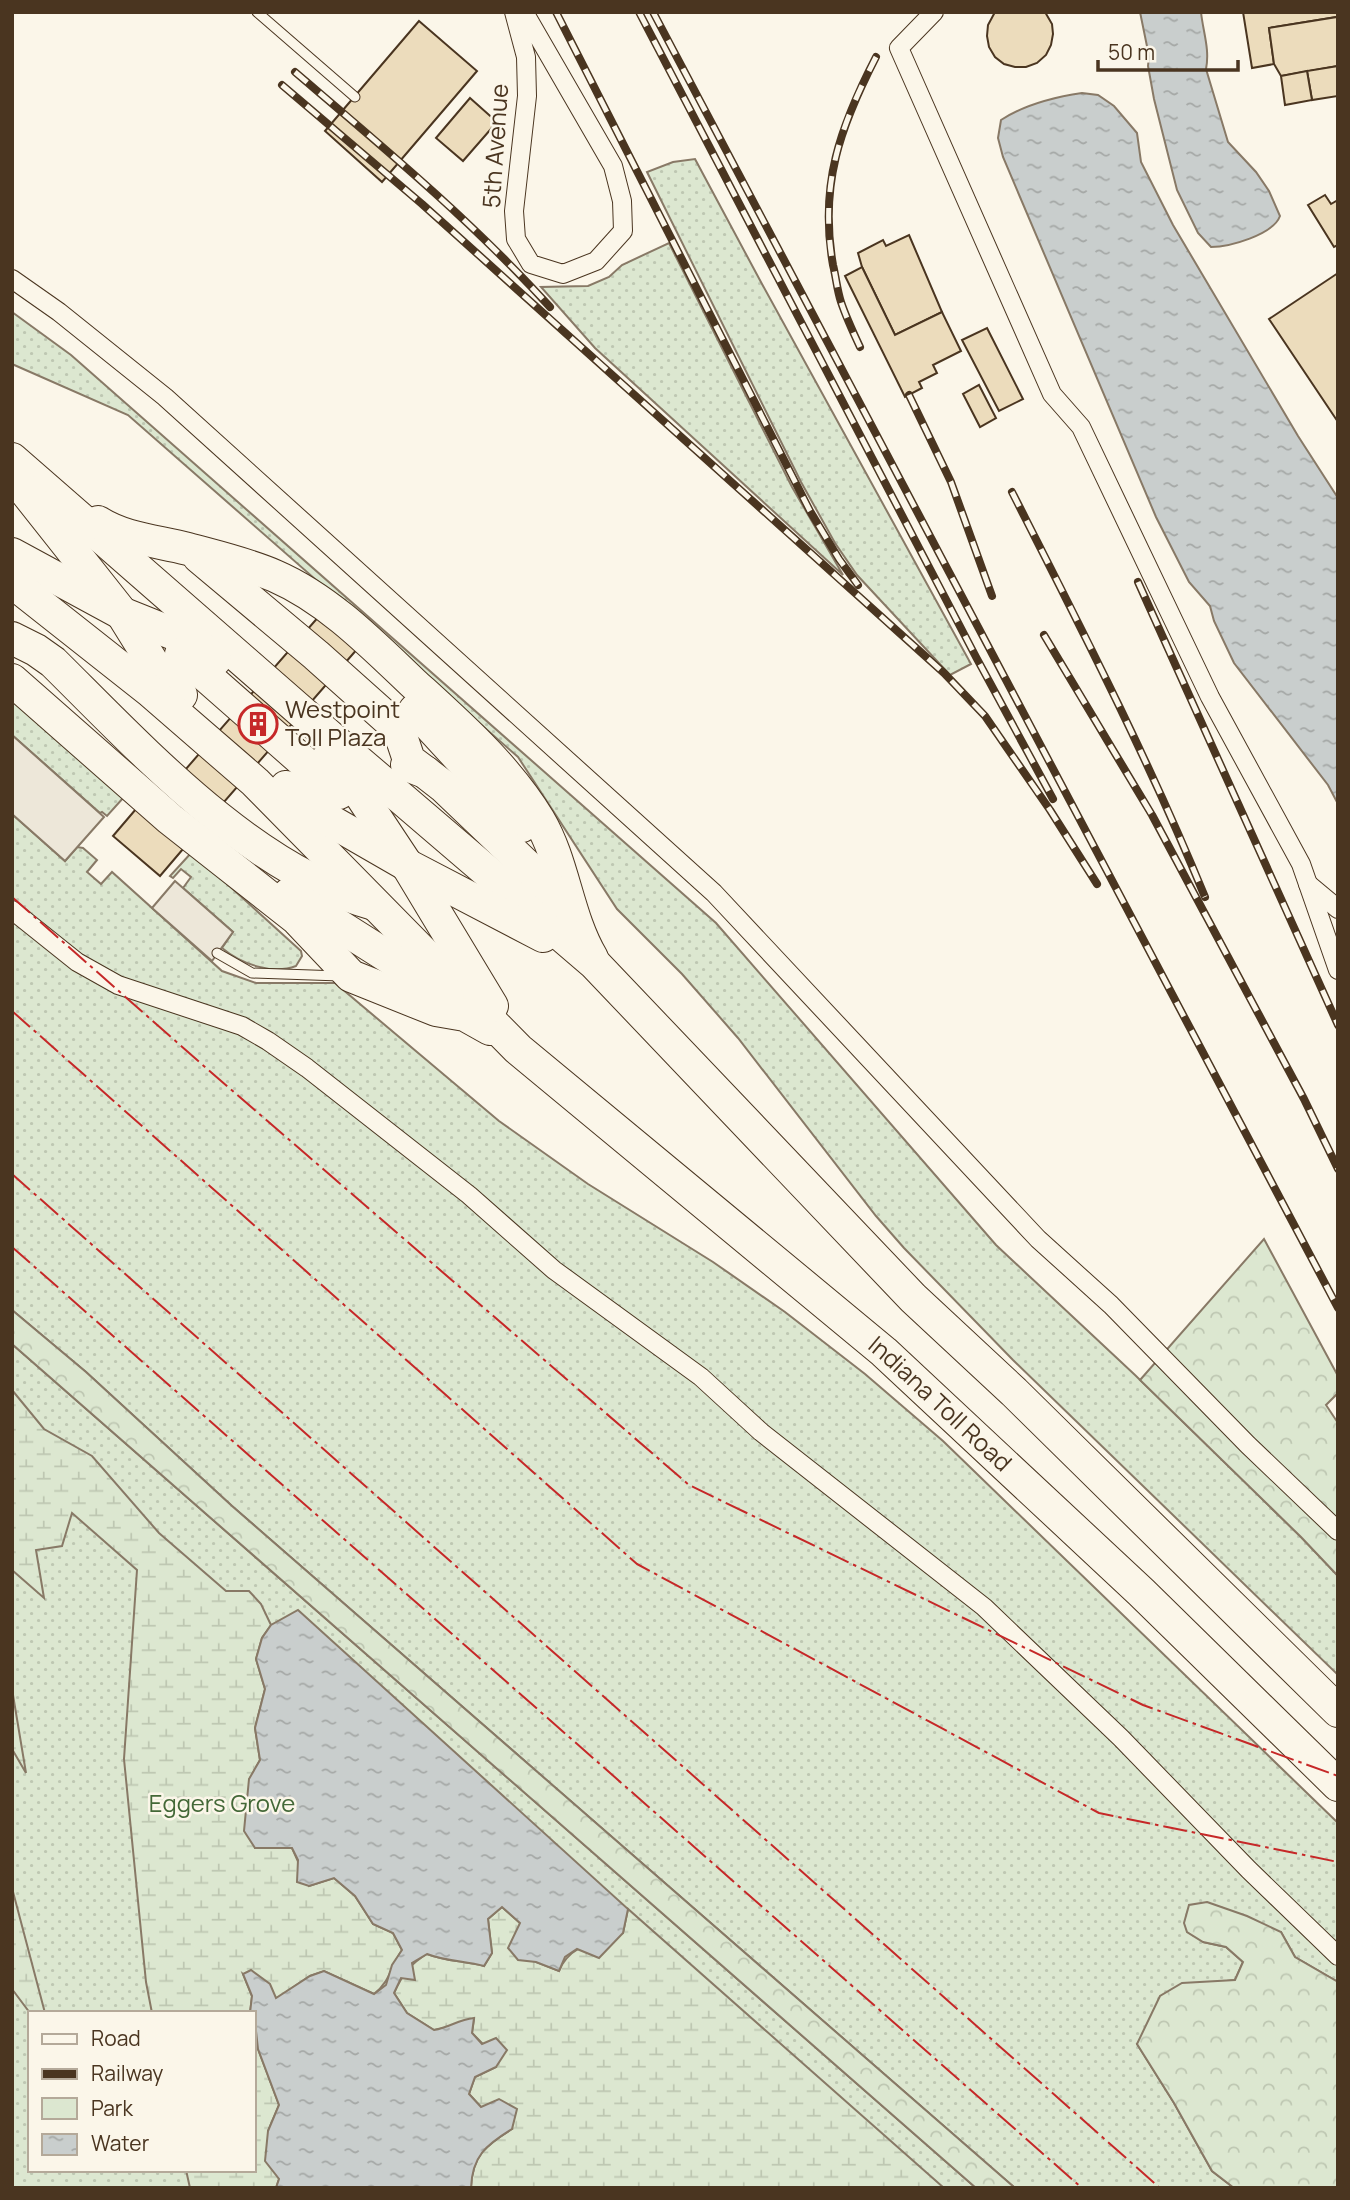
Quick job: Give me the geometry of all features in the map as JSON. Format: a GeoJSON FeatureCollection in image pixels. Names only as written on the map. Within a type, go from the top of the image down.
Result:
{"type":"FeatureCollection","features":[{"type":"Feature","properties":{"kind":"highway"},"geometry":{"type":"LineString","coordinates":[[12,457],[359,762],[594,963],[913,1298],[1024,1402],[1338,1711]]}},
{"type":"Feature","properties":{"kind":"highway"},"geometry":{"type":"LineString","coordinates":[[12,457],[112,531],[276,576],[323,604],[385,656],[499,765],[540,821],[561,873],[583,944],[594,963]]}},
{"type":"Feature","properties":{"kind":"highway"},"geometry":{"type":"LineString","coordinates":[[12,474],[79,509],[185,549],[205,562],[391,722],[402,739],[409,761],[574,911]]}},
{"type":"Feature","properties":{"kind":"highway"},"geometry":{"type":"LineString","coordinates":[[12,474],[120,612],[162,678],[315,812],[407,865],[594,963]]}},
{"type":"Feature","properties":{"kind":"highway"},"geometry":{"type":"LineString","coordinates":[[144,540],[182,562],[229,602],[238,633],[363,752],[379,761],[417,769]]}},
{"type":"Feature","properties":{"kind":"highway"},"geometry":{"type":"LineString","coordinates":[[12,554],[120,612],[194,642],[348,776],[407,865],[510,1042]]}},
{"type":"Feature","properties":{"kind":"highway"},"geometry":{"type":"LineString","coordinates":[[12,582],[150,691],[255,782],[372,900],[455,997]]}},
{"type":"Feature","properties":{"kind":"highway"},"geometry":{"type":"LineString","coordinates":[[44,607],[52,621],[78,648],[197,750],[303,846],[315,862]]}},
{"type":"Feature","properties":{"kind":"highway"},"geometry":{"type":"LineString","coordinates":[[15,632],[58,639],[78,648]]}},
{"type":"Feature","properties":{"kind":"highway"},"geometry":{"type":"LineString","coordinates":[[15,632],[52,662],[168,775],[247,830],[339,873],[372,900]]}},
{"type":"Feature","properties":{"kind":"highway"},"geometry":{"type":"LineString","coordinates":[[12,662],[267,879],[455,997],[510,1042]]}},
{"type":"Feature","properties":{"kind":"highway"},"geometry":{"type":"LineString","coordinates":[[12,680],[170,820],[297,919]]}},
{"type":"Feature","properties":{"kind":"highway"},"geometry":{"type":"LineString","coordinates":[[247,830],[267,853],[325,887],[372,900]]}},
{"type":"Feature","properties":{"kind":"highway"},"geometry":{"type":"LineString","coordinates":[[247,830],[275,896],[351,976],[436,1010],[465,1015],[510,1042]]}},
{"type":"Feature","properties":{"kind":"highway","name":"Indiana Toll Road"},"geometry":{"type":"LineString","coordinates":[[510,1042],[884,1352],[1141,1592],[1338,1785]]}},
{"type":"Feature","properties":{"kind":"street","name":"5th Avenue"},"geometry":{"type":"LineString","coordinates":[[514,12],[526,57],[527,96],[514,211],[516,239],[531,264],[564,274],[596,261],[623,231],[622,201],[613,166],[524,12]]}},
{"type":"Feature","properties":{"kind":"street"},"geometry":{"type":"LineString","coordinates":[[934,12],[899,48],[1052,394],[1081,427],[1210,697],[1301,864],[1338,970]]}},
{"type":"Feature","properties":{"kind":"street"},"geometry":{"type":"LineString","coordinates":[[12,279],[59,312],[165,397],[714,893],[1038,1239],[1111,1305],[1248,1445],[1338,1531]]}},
{"type":"Feature","properties":{"kind":"street"},"geometry":{"type":"LineString","coordinates":[[1307,884],[1338,909]]}},
{"type":"Feature","properties":{"kind":"street"},"geometry":{"type":"LineString","coordinates":[[12,910],[76,962],[118,985],[242,1026],[268,1041],[317,1075],[469,1195],[554,1270],[701,1377],[761,1432],[984,1607],[1121,1738],[1249,1870],[1338,1956]]}},
{"type":"Feature","properties":{"kind":"lane"},"geometry":{"type":"LineString","coordinates":[[257,12],[355,97]]}},
{"type":"Feature","properties":{"kind":"lane"},"geometry":{"type":"LineString","coordinates":[[218,953],[252,973],[351,976],[455,997]]}},
{"type":"Feature","properties":{"kind":"green space"},"geometry":{"type":"Polygon","coordinates":[[[695,159],[971,664],[950,675],[857,575],[835,543],[801,482],[647,172],[673,162],[695,159]]]}},
{"type":"Feature","properties":{"kind":"green space"},"geometry":{"type":"Polygon","coordinates":[[[669,243],[792,487],[843,575],[595,348],[541,287],[588,286],[609,277],[622,265],[669,243]]]}},
{"type":"Feature","properties":{"kind":"green space"},"geometry":{"type":"Polygon","coordinates":[[[12,312],[71,355],[716,923],[996,1245],[1135,1375],[1338,1576],[1338,1675],[1013,1360],[904,1248],[876,1216],[738,1038],[682,974],[617,909],[518,757],[128,415],[12,364],[12,312]]]}},
{"type":"Feature","properties":{"kind":"green space"},"geometry":{"type":"Polygon","coordinates":[[[12,697],[124,797],[107,816],[100,813],[12,735],[12,697]]]}},
{"type":"Feature","properties":{"kind":"green space"},"geometry":{"type":"Polygon","coordinates":[[[12,814],[65,861],[77,847],[83,848],[97,860],[87,872],[101,884],[112,872],[222,971],[256,983],[335,983],[499,1121],[588,1184],[713,1262],[785,1312],[865,1374],[943,1441],[1338,1823],[1338,1982],[1295,1957],[1281,1932],[1203,1942],[1226,1947],[1243,1962],[1235,1980],[1210,1983],[1137,2044],[1212,2171],[1234,2188],[1015,2188],[232,1506],[86,1372],[12,1310],[12,814]]]}},
{"type":"Feature","properties":{"kind":"green space"},"geometry":{"type":"Polygon","coordinates":[[[192,852],[301,951],[302,956],[296,966],[277,969],[257,966],[238,959],[222,948],[233,932],[183,888],[191,877],[181,869],[173,878],[170,876],[192,852]]]}},
{"type":"Feature","properties":{"kind":"green space"},"geometry":{"type":"Polygon","coordinates":[[[1264,1239],[1338,1376],[1338,1393],[1326,1405],[1338,1423],[1338,1576],[1140,1380],[1264,1239]]]}},
{"type":"Feature","properties":{"kind":"green space"},"geometry":{"type":"Polygon","coordinates":[[[12,1310],[86,1372],[232,1506],[1015,2188],[976,2188],[12,1344],[12,1310]]]}},
{"type":"Feature","properties":{"kind":"green space","name":"Eggers Grove"},"geometry":{"type":"Polygon","coordinates":[[[12,1344],[976,2188],[12,2188],[12,1344]]]}},
{"type":"Feature","properties":{"kind":"green space"},"geometry":{"type":"Polygon","coordinates":[[[12,1390],[44,1429],[92,1456],[159,1533],[226,1591],[249,1591],[261,1604],[271,1625],[262,1638],[256,1659],[265,1689],[255,1728],[260,1760],[249,1780],[255,1848],[292,1848],[309,1886],[334,1878],[355,1896],[373,1924],[393,1933],[402,1950],[387,1979],[374,1994],[324,1971],[310,1976],[276,1999],[243,1974],[252,1996],[250,2011],[152,2011],[146,1982],[124,1759],[137,1570],[72,1513],[62,1546],[36,1550],[44,1598],[12,1570],[12,1390]]]}},
{"type":"Feature","properties":{"kind":"green space"},"geometry":{"type":"Polygon","coordinates":[[[12,1689],[26,1773],[12,1749],[12,1689]]]}},
{"type":"Feature","properties":{"kind":"green space"},"geometry":{"type":"Polygon","coordinates":[[[12,1888],[44,2011],[28,2011],[12,1989],[12,1888]]]}},
{"type":"Feature","properties":{"kind":"green space"},"geometry":{"type":"Polygon","coordinates":[[[1207,1902],[1281,1932],[1295,1957],[1338,1982],[1338,2188],[1234,2188],[1212,2171],[1137,2044],[1160,1996],[1182,1983],[1235,1980],[1243,1962],[1226,1947],[1203,1942],[1187,1932],[1184,1923],[1189,1905],[1207,1902]]]}},
{"type":"Feature","properties":{"kind":"green space"},"geometry":{"type":"Polygon","coordinates":[[[502,1907],[520,1923],[536,1962],[559,1971],[577,1949],[623,1933],[628,1909],[944,2188],[471,2188],[474,2168],[482,2152],[512,2129],[481,2107],[469,2094],[475,2077],[496,2067],[483,2044],[472,2033],[474,2019],[434,2030],[407,2013],[394,1993],[407,1971],[427,1954],[484,1966],[492,1953],[488,1919],[502,1907]]]}},
{"type":"Feature","properties":{"kind":"green space"},"geometry":{"type":"Polygon","coordinates":[[[256,2030],[258,2049],[279,2105],[268,2131],[279,2179],[276,2188],[190,2188],[186,2172],[256,2172],[256,2030]]]}},
{"type":"Feature","properties":{"kind":"shaded area"},"geometry":{"type":"Polygon","coordinates":[[[12,735],[104,817],[65,861],[12,814],[12,735]]]}},
{"type":"Feature","properties":{"kind":"shaded area"},"geometry":{"type":"Polygon","coordinates":[[[175,881],[233,932],[212,961],[152,908],[175,881]]]}},
{"type":"Feature","properties":{"kind":"water"},"geometry":{"type":"Polygon","coordinates":[[[1140,12],[1201,12],[1207,47],[1206,69],[1228,142],[1256,172],[1269,191],[1280,216],[1269,229],[1239,242],[1211,247],[1198,233],[1177,190],[1154,99],[1140,12]]]}},
{"type":"Feature","properties":{"kind":"water"},"geometry":{"type":"Polygon","coordinates":[[[1082,93],[1098,95],[1114,106],[1137,133],[1141,162],[1173,225],[1298,436],[1338,498],[1338,804],[1328,785],[1234,663],[1214,621],[1210,606],[1189,582],[1156,517],[1003,157],[998,138],[1001,120],[1040,102],[1082,93]]]}},
{"type":"Feature","properties":{"kind":"water"},"geometry":{"type":"Polygon","coordinates":[[[298,1610],[628,1909],[623,1933],[599,1958],[577,1949],[565,1957],[559,1971],[536,1962],[518,1960],[508,1948],[520,1923],[502,1907],[488,1919],[492,1953],[484,1966],[427,1954],[412,1963],[415,1980],[401,1978],[394,1993],[407,2013],[434,2030],[474,2018],[472,2033],[482,2044],[496,2038],[507,2050],[496,2067],[475,2077],[469,2094],[481,2107],[499,2099],[517,2109],[512,2129],[482,2152],[474,2168],[471,2188],[276,2188],[279,2179],[265,2161],[268,2131],[279,2105],[258,2049],[256,2011],[250,2011],[252,1996],[243,1974],[251,1970],[270,1984],[276,1998],[310,1976],[324,1971],[374,1994],[386,1985],[392,1965],[402,1950],[393,1933],[373,1924],[355,1896],[334,1878],[309,1886],[297,1882],[298,1860],[292,1848],[255,1848],[244,1831],[249,1779],[260,1760],[255,1728],[265,1689],[256,1659],[262,1638],[271,1625],[298,1610]]]}},
{"type":"Feature","properties":{"kind":"building"},"geometry":{"type":"Polygon","coordinates":[[[995,12],[1045,12],[1052,24],[1053,34],[1046,55],[1037,63],[1026,67],[1004,64],[995,57],[987,36],[988,25],[995,12]]]}},
{"type":"Feature","properties":{"kind":"building"},"geometry":{"type":"Polygon","coordinates":[[[1243,12],[1338,12],[1338,21],[1337,17],[1269,28],[1274,64],[1252,68],[1243,12]]]}},
{"type":"Feature","properties":{"kind":"building"},"geometry":{"type":"Polygon","coordinates":[[[1337,17],[1338,66],[1281,76],[1274,64],[1269,28],[1337,17]]]}},
{"type":"Feature","properties":{"kind":"building"},"geometry":{"type":"Polygon","coordinates":[[[419,21],[477,71],[382,182],[325,131],[419,21]]]}},
{"type":"Feature","properties":{"kind":"building"},"geometry":{"type":"Polygon","coordinates":[[[1338,66],[1338,96],[1312,100],[1307,71],[1338,66]]]}},
{"type":"Feature","properties":{"kind":"building"},"geometry":{"type":"Polygon","coordinates":[[[1307,71],[1312,100],[1285,105],[1281,76],[1307,71]]]}},
{"type":"Feature","properties":{"kind":"building"},"geometry":{"type":"Polygon","coordinates":[[[470,98],[497,122],[463,161],[436,138],[470,98]]]}},
{"type":"Feature","properties":{"kind":"building"},"geometry":{"type":"Polygon","coordinates":[[[1325,195],[1331,204],[1338,200],[1338,245],[1334,247],[1308,205],[1325,195]]]}},
{"type":"Feature","properties":{"kind":"building"},"geometry":{"type":"Polygon","coordinates":[[[909,235],[942,312],[895,335],[862,267],[858,253],[883,240],[886,246],[909,235]]]}},
{"type":"Feature","properties":{"kind":"building"},"geometry":{"type":"Polygon","coordinates":[[[862,267],[895,335],[942,312],[961,351],[933,365],[937,373],[919,382],[922,388],[905,397],[845,276],[862,267]]]}},
{"type":"Feature","properties":{"kind":"building"},"geometry":{"type":"Polygon","coordinates":[[[1338,273],[1338,422],[1269,319],[1338,273]]]}},
{"type":"Feature","properties":{"kind":"building"},"geometry":{"type":"Polygon","coordinates":[[[987,328],[1023,399],[999,411],[962,340],[987,328]]]}},
{"type":"Feature","properties":{"kind":"building"},"geometry":{"type":"Polygon","coordinates":[[[979,385],[996,418],[980,427],[963,394],[979,385]]]}},
{"type":"Feature","properties":{"kind":"building","name":"Westpoint Toll Plaza"},"geometry":{"type":"Polygon","coordinates":[[[334,599],[372,632],[183,849],[145,816],[334,599]]]}},
{"type":"Feature","properties":{"kind":"building"},"geometry":{"type":"Polygon","coordinates":[[[136,809],[183,849],[160,876],[113,836],[136,809]]]}},
{"type":"Feature","properties":{"kind":"railway"},"geometry":{"type":"LineString","coordinates":[[556,12],[810,511],[858,585]]}},
{"type":"Feature","properties":{"kind":"railway"},"geometry":{"type":"LineString","coordinates":[[639,12],[1053,799]]}},
{"type":"Feature","properties":{"kind":"railway"},"geometry":{"type":"LineString","coordinates":[[653,12],[1338,1308]]}},
{"type":"Feature","properties":{"kind":"railway"},"geometry":{"type":"LineString","coordinates":[[860,347],[838,293],[829,236],[829,209],[831,182],[843,132],[876,57]]}},
{"type":"Feature","properties":{"kind":"railway"},"geometry":{"type":"LineString","coordinates":[[295,72],[458,215],[550,307]]}},
{"type":"Feature","properties":{"kind":"railway"},"geometry":{"type":"LineString","coordinates":[[282,85],[422,204],[944,673],[985,716],[1097,884]]}},
{"type":"Feature","properties":{"kind":"railway"},"geometry":{"type":"LineString","coordinates":[[909,395],[951,482],[992,596]]}},
{"type":"Feature","properties":{"kind":"railway"},"geometry":{"type":"LineString","coordinates":[[1012,492],[1137,743],[1205,897]]}},
{"type":"Feature","properties":{"kind":"railway"},"geometry":{"type":"LineString","coordinates":[[1138,582],[1338,1025]]}},
{"type":"Feature","properties":{"kind":"railway"},"geometry":{"type":"LineString","coordinates":[[1044,635],[1152,815],[1304,1099],[1338,1169]]}},
{"type":"Feature","properties":{"kind":"power"},"geometry":{"type":"LineString","coordinates":[[12,897],[689,1485],[1143,1705],[1338,1776]]}},
{"type":"Feature","properties":{"kind":"power"},"geometry":{"type":"LineString","coordinates":[[12,1011],[637,1564],[1099,1813],[1338,1862]]}},
{"type":"Feature","properties":{"kind":"power"},"geometry":{"type":"LineString","coordinates":[[12,1174],[1160,2188]]}},
{"type":"Feature","properties":{"kind":"power"},"geometry":{"type":"LineString","coordinates":[[12,1247],[1082,2188]]}},
{"type":"Feature","properties":{"kind":"place","name":"Westpoint Toll Plaza"},"geometry":{"type":"Point","coordinates":[258,724]}}]}
